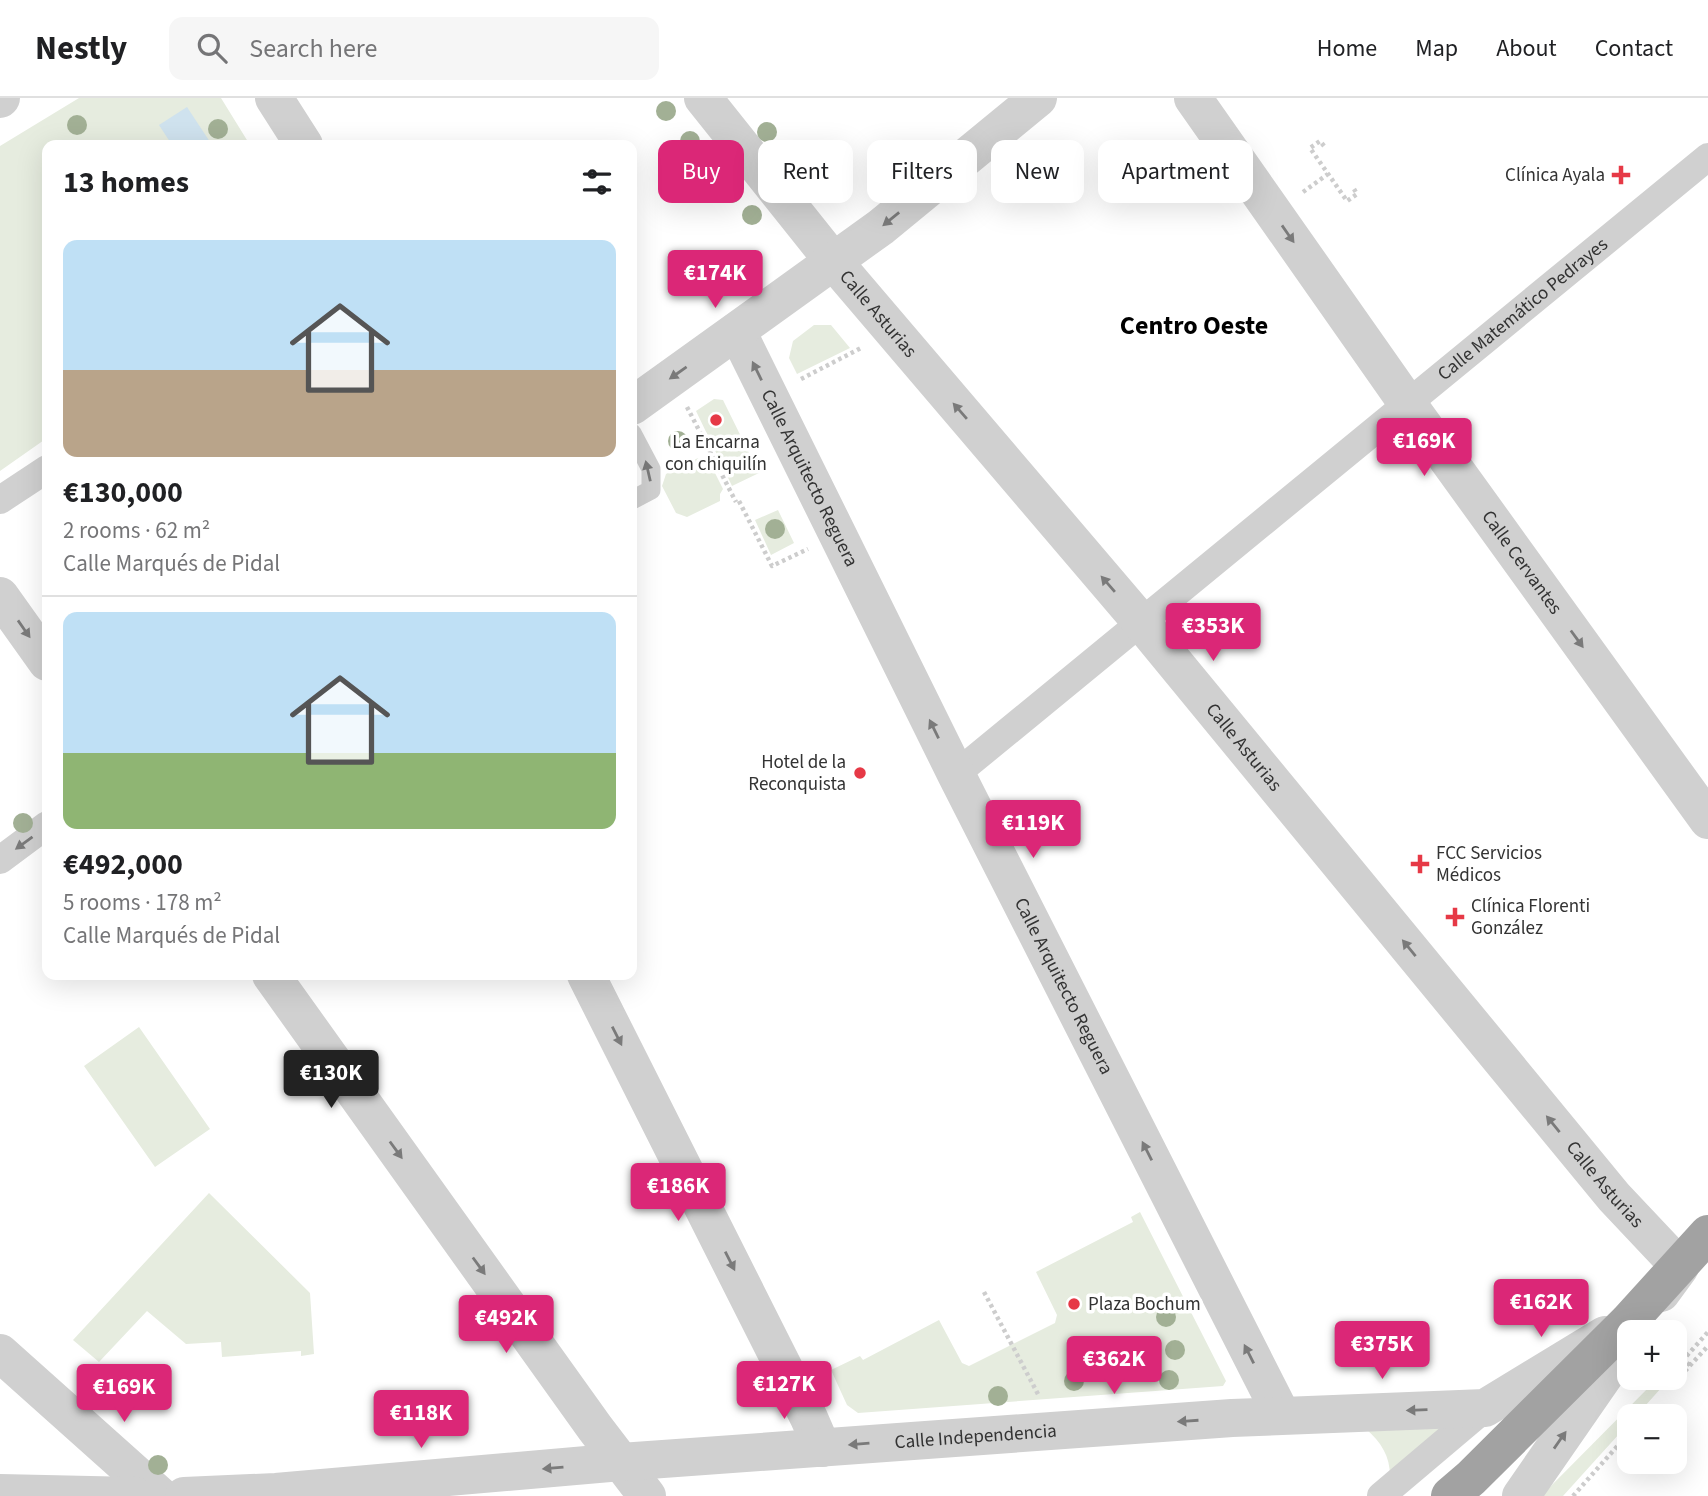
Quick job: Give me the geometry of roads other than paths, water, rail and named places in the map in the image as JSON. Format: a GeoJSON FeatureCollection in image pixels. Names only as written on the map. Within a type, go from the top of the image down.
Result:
{"type":"FeatureCollection","features":[{"type":"Feature","properties":{"kind":"highway","name":"Calle Independencia"},"geometry":{"type":"LineString","coordinates":[[1639,1320],[1708,1234]]}},
{"type":"Feature","properties":{"kind":"highway"},"geometry":{"type":"LineString","coordinates":[[1450,1496],[1617,1344]]}},
{"type":"Feature","properties":{"kind":"street"},"geometry":{"type":"LineString","coordinates":[[274,98],[301,140]]}},
{"type":"Feature","properties":{"kind":"street","name":"Calle Asturias"},"geometry":{"type":"LineString","coordinates":[[703,98],[834,262],[1141,622],[1614,1198],[1679,1267]]}},
{"type":"Feature","properties":{"kind":"street"},"geometry":{"type":"LineString","coordinates":[[637,402],[881,227],[1038,98]]}},
{"type":"Feature","properties":{"kind":"street","name":"Calle Cervantes"},"geometry":{"type":"LineString","coordinates":[[1193,98],[1407,403],[1708,820]]}},
{"type":"Feature","properties":{"kind":"street","name":"Calle Matemático Pedrayes"},"geometry":{"type":"LineString","coordinates":[[956,774],[1708,156]]}},
{"type":"Feature","properties":{"kind":"street","name":"Calle Arquitecto Reguera"},"geometry":{"type":"LineString","coordinates":[[737,331],[956,774],[1281,1415]]}},
{"type":"Feature","properties":{"kind":"street"},"geometry":{"type":"LineString","coordinates":[[0,500],[42,472]]}},
{"type":"Feature","properties":{"kind":"street"},"geometry":{"type":"LineString","coordinates":[[0,596],[42,655]]}},
{"type":"Feature","properties":{"kind":"street"},"geometry":{"type":"LineString","coordinates":[[0,860],[42,829]]}},
{"type":"Feature","properties":{"kind":"street"},"geometry":{"type":"LineString","coordinates":[[275,980],[647,1496]]}},
{"type":"Feature","properties":{"kind":"street"},"geometry":{"type":"LineString","coordinates":[[589,980],[822,1448]]}},
{"type":"Feature","properties":{"kind":"street","name":"Calle Independencia"},"geometry":{"type":"LineString","coordinates":[[184,1496],[226,1496],[621,1462],[1058,1430],[1281,1415],[1485,1408],[1617,1338]]}},
{"type":"Feature","properties":{"kind":"street"},"geometry":{"type":"LineString","coordinates":[[1521,1496],[1617,1352]]}},
{"type":"Feature","properties":{"kind":"street"},"geometry":{"type":"LineString","coordinates":[[0,1353],[160,1496]]}},
{"type":"Feature","properties":{"kind":"street"},"geometry":{"type":"LineString","coordinates":[[1381,1496],[1485,1408]]}},
{"type":"Feature","properties":{"kind":"street"},"geometry":{"type":"LineString","coordinates":[[0,1493],[135,1496]]}},
{"type":"Feature","properties":{"kind":"lane"},"geometry":{"type":"LineString","coordinates":[[637,442],[651,469],[651,489],[637,497]]}},
{"type":"Feature","properties":{"kind":"water"},"geometry":{"type":"Polygon","coordinates":[[[187,107],[209,140],[169,140],[159,125],[187,107]]]}},
{"type":"Feature","properties":{"kind":"place","name":"Clínica Ayala"},"geometry":{"type":"Point","coordinates":[1621,175]}},
{"type":"Feature","properties":{"kind":"place","name":"La Encarna con chiquilín"},"geometry":{"type":"Point","coordinates":[716,420]}},
{"type":"Feature","properties":{"kind":"place","name":"Hotel de la Reconquista"},"geometry":{"type":"Point","coordinates":[860,773]}},
{"type":"Feature","properties":{"kind":"place","name":"FCC Servicios Médicos"},"geometry":{"type":"Point","coordinates":[1420,864]}},
{"type":"Feature","properties":{"kind":"place","name":"Clínica Florenti González"},"geometry":{"type":"Point","coordinates":[1455,917]}},
{"type":"Feature","properties":{"kind":"place","name":"Plaza Bochum"},"geometry":{"type":"Point","coordinates":[1074,1304]}},
{"type":"Feature","properties":{"kind":"district","name":"Centro Oeste"},"geometry":{"type":"Point","coordinates":[1194,325]}}]}
